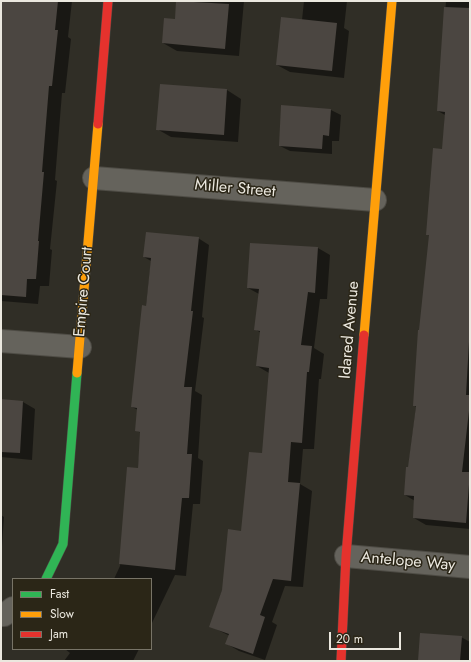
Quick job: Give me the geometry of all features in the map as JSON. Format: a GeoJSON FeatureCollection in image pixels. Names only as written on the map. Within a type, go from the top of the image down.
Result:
{"type":"FeatureCollection","features":[{"type":"Feature","properties":{"kind":"street","name":"Empire Court"},"geometry":{"type":"LineString","coordinates":[[46,578],[62,544],[80,347],[108,1]]}},
{"type":"Feature","properties":{"kind":"street","name":"Idared Avenue"},"geometry":{"type":"LineString","coordinates":[[341,661],[346,556],[392,1]]}},
{"type":"Feature","properties":{"kind":"street","name":"Miller Street"},"geometry":{"type":"LineString","coordinates":[[94,178],[375,200]]}},
{"type":"Feature","properties":{"kind":"street"},"geometry":{"type":"LineString","coordinates":[[1,341],[80,347]]}},
{"type":"Feature","properties":{"kind":"street","name":"Antelope Way"},"geometry":{"type":"LineString","coordinates":[[346,556],[470,567]]}},
{"type":"Feature","properties":{"kind":"street"},"geometry":{"type":"LineString","coordinates":[[1,615],[4,615],[12,609]]}},
{"type":"Feature","properties":{"kind":"building"},"geometry":{"type":"Polygon","coordinates":[[[1,1],[58,1],[55,30],[58,30],[52,86],[49,86],[42,172],[44,172],[36,279],[27,279],[26,297],[1,295],[1,1]]]}},
{"type":"Feature","properties":{"kind":"building"},"geometry":{"type":"Polygon","coordinates":[[[176,1],[229,4],[225,49],[162,43],[164,18],[175,19],[176,1]]]}},
{"type":"Feature","properties":{"kind":"building"},"geometry":{"type":"Polygon","coordinates":[[[444,7],[470,8],[470,324],[466,395],[470,395],[470,402],[462,472],[470,472],[466,523],[413,518],[414,496],[404,495],[406,467],[408,467],[416,406],[413,406],[418,330],[429,235],[426,235],[433,148],[442,149],[445,112],[437,111],[444,7]]]}},
{"type":"Feature","properties":{"kind":"building"},"geometry":{"type":"Polygon","coordinates":[[[281,17],[337,23],[332,71],[276,65],[281,17]]]}},
{"type":"Feature","properties":{"kind":"building"},"geometry":{"type":"Polygon","coordinates":[[[160,84],[227,89],[224,135],[156,130],[160,84]]]}},
{"type":"Feature","properties":{"kind":"building"},"geometry":{"type":"Polygon","coordinates":[[[281,105],[331,109],[329,136],[323,135],[322,149],[279,146],[281,105]]]}},
{"type":"Feature","properties":{"kind":"building"},"geometry":{"type":"Polygon","coordinates":[[[146,232],[199,237],[191,311],[193,311],[184,387],[192,387],[187,454],[192,454],[189,498],[182,498],[175,570],[119,564],[127,467],[138,468],[140,432],[135,431],[137,408],[131,407],[142,305],[146,306],[151,258],[143,257],[146,232]]]}},
{"type":"Feature","properties":{"kind":"building"},"geometry":{"type":"Polygon","coordinates":[[[250,243],[318,247],[315,293],[308,292],[301,345],[312,346],[309,372],[307,372],[302,443],[291,442],[288,482],[300,483],[291,581],[273,579],[260,615],[265,617],[253,654],[225,644],[229,634],[209,627],[222,590],[228,529],[241,531],[249,452],[262,453],[269,368],[256,366],[260,331],[254,330],[259,289],[247,288],[250,243]]]}},
{"type":"Feature","properties":{"kind":"building"},"geometry":{"type":"Polygon","coordinates":[[[1,399],[23,401],[20,453],[1,452],[1,399]]]}},
{"type":"Feature","properties":{"kind":"building"},"geometry":{"type":"Polygon","coordinates":[[[420,633],[462,636],[460,661],[418,661],[420,633]]]}},
{"type":"Feature","properties":{"kind":"traffic: fast"},"geometry":{"type":"LineString","coordinates":[[46,578],[63,544],[77,373]]}},
{"type":"Feature","properties":{"kind":"traffic: slow"},"geometry":{"type":"LineString","coordinates":[[364,335],[392,1]]}},
{"type":"Feature","properties":{"kind":"traffic: slow"},"geometry":{"type":"LineString","coordinates":[[77,373],[98,124]]}},
{"type":"Feature","properties":{"kind":"traffic: jam"},"geometry":{"type":"LineString","coordinates":[[98,124],[108,1]]}},
{"type":"Feature","properties":{"kind":"traffic: jam"},"geometry":{"type":"LineString","coordinates":[[341,661],[346,556],[364,335]]}}]}
